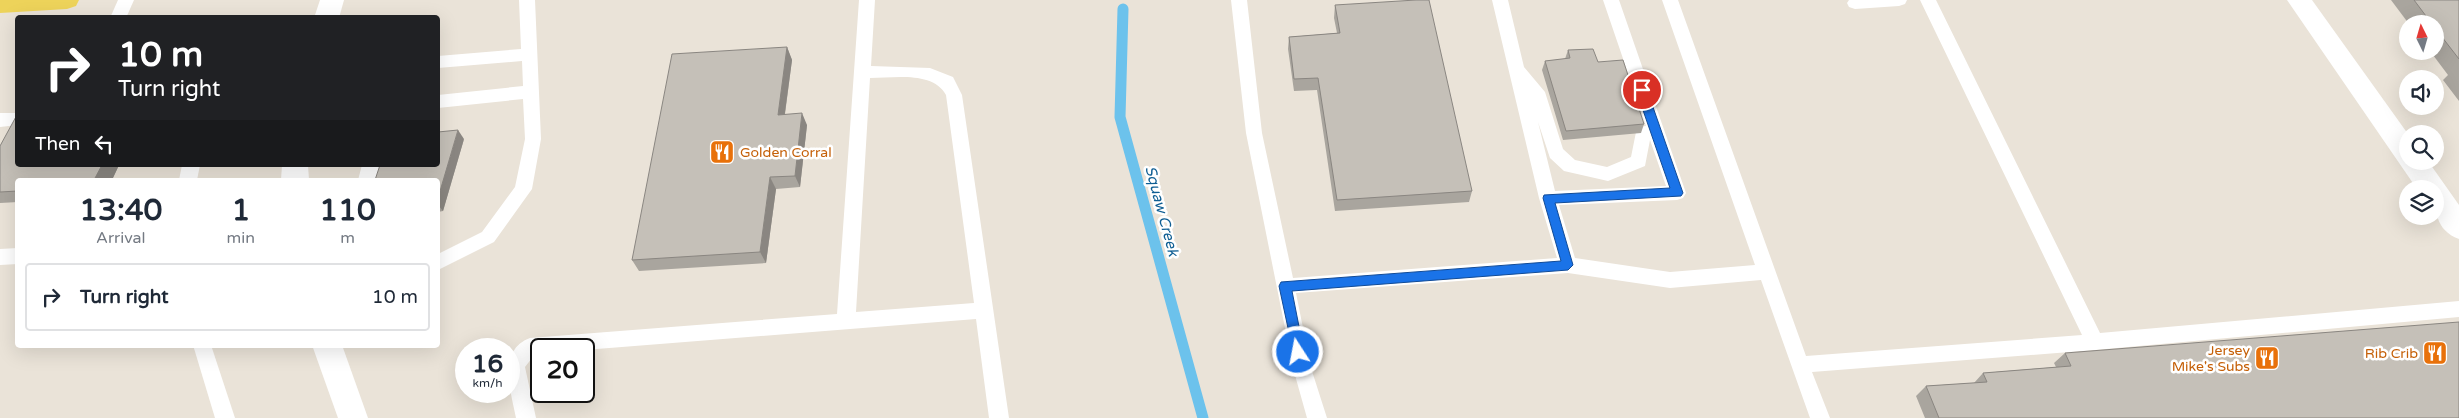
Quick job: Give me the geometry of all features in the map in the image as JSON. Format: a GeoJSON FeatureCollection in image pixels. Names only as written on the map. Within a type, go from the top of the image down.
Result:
{"type":"FeatureCollection","features":[{"type":"Feature","properties":{"kind":"main road"},"geometry":{"type":"LineString","coordinates":[[0,4],[67,0]]}},
{"type":"Feature","properties":{"kind":"street"},"geometry":{"type":"LineString","coordinates":[[327,15],[332,0]]}},
{"type":"Feature","properties":{"kind":"street"},"geometry":{"type":"LineString","coordinates":[[2299,0],[2399,141]]}},
{"type":"Feature","properties":{"kind":"street"},"geometry":{"type":"LineString","coordinates":[[2444,206],[2459,227]]}},
{"type":"Feature","properties":{"kind":"street"},"geometry":{"type":"LineString","coordinates":[[327,348],[353,418]]}},
{"type":"Feature","properties":{"kind":"lane"},"geometry":{"type":"LineString","coordinates":[[119,15],[126,0]]}},
{"type":"Feature","properties":{"kind":"lane"},"geometry":{"type":"LineString","coordinates":[[440,261],[488,237],[523,189],[533,139],[527,0]]}},
{"type":"Feature","properties":{"kind":"lane"},"geometry":{"type":"LineString","coordinates":[[846,321],[867,0]]}},
{"type":"Feature","properties":{"kind":"lane"},"geometry":{"type":"LineString","coordinates":[[1239,0],[1254,133],[1302,368],[1317,418]]}},
{"type":"Feature","properties":{"kind":"lane"},"geometry":{"type":"LineString","coordinates":[[1500,0],[1548,198],[1568,265]]}},
{"type":"Feature","properties":{"kind":"lane"},"geometry":{"type":"LineString","coordinates":[[1548,198],[1677,193],[1626,63],[1611,0]]}},
{"type":"Feature","properties":{"kind":"lane"},"geometry":{"type":"LineString","coordinates":[[1670,0],[1820,418]]}},
{"type":"Feature","properties":{"kind":"lane"},"geometry":{"type":"LineString","coordinates":[[1855,3],[1899,0]]}},
{"type":"Feature","properties":{"kind":"lane"},"geometry":{"type":"LineString","coordinates":[[1928,0],[2096,342]]}},
{"type":"Feature","properties":{"kind":"lane"},"geometry":{"type":"LineString","coordinates":[[440,62],[529,54]]}},
{"type":"Feature","properties":{"kind":"lane"},"geometry":{"type":"LineString","coordinates":[[1517,70],[1537,92],[1556,153],[1570,166],[1608,174],[1640,161],[1643,132]]}},
{"type":"Feature","properties":{"kind":"lane"},"geometry":{"type":"LineString","coordinates":[[862,72],[924,72],[947,82],[954,95],[999,418]]}},
{"type":"Feature","properties":{"kind":"lane"},"geometry":{"type":"LineString","coordinates":[[440,102],[531,92]]}},
{"type":"Feature","properties":{"kind":"lane"},"geometry":{"type":"LineString","coordinates":[[0,257],[15,256]]}},
{"type":"Feature","properties":{"kind":"lane"},"geometry":{"type":"LineString","coordinates":[[1285,286],[1568,265],[1670,280],[1768,272]]}},
{"type":"Feature","properties":{"kind":"lane"},"geometry":{"type":"LineString","coordinates":[[1800,365],[2096,342],[2459,309]]}},
{"type":"Feature","properties":{"kind":"lane"},"geometry":{"type":"LineString","coordinates":[[526,418],[515,365],[530,346],[983,310]]}},
{"type":"Feature","properties":{"kind":"lane"},"geometry":{"type":"LineString","coordinates":[[203,348],[225,418]]}},
{"type":"Feature","properties":{"kind":"building"},"geometry":{"type":"Polygon","coordinates":[[[1429,0],[1472,191],[1337,200],[1318,78],[1294,79],[1289,37],[1340,33],[1335,5],[1429,0]]]}},
{"type":"Feature","properties":{"kind":"building"},"geometry":{"type":"Polygon","coordinates":[[[2414,0],[2459,0],[2459,59],[2444,40],[2444,15],[2425,15],[2414,0]]]}},
{"type":"Feature","properties":{"kind":"building"},"geometry":{"type":"Polygon","coordinates":[[[787,47],[778,115],[802,113],[795,176],[770,177],[760,252],[632,260],[672,54],[787,47]]]}},
{"type":"Feature","properties":{"kind":"building"},"geometry":{"type":"Polygon","coordinates":[[[1593,49],[1598,62],[1623,60],[1644,124],[1566,131],[1545,61],[1570,58],[1568,50],[1593,49]]]}},
{"type":"Feature","properties":{"kind":"building"},"geometry":{"type":"Polygon","coordinates":[[[15,118],[15,167],[101,167],[95,178],[15,178],[15,191],[0,192],[0,146],[15,118]]]}},
{"type":"Feature","properties":{"kind":"building"},"geometry":{"type":"Polygon","coordinates":[[[458,130],[440,191],[440,178],[376,178],[379,167],[440,167],[440,132],[458,130]]]}},
{"type":"Feature","properties":{"kind":"building"},"geometry":{"type":"Polygon","coordinates":[[[2459,322],[2459,418],[1939,418],[1926,386],[1987,382],[1983,373],[2071,366],[2065,353],[2459,322]]]}},
{"type":"Feature","properties":{"kind":"waterway","name":"Squaw Creek"},"geometry":{"type":"LineString","coordinates":[[1123,9],[1120,117],[1203,418]]}},
{"type":"Feature","properties":{"kind":"place","name":"Golden Corral"},"geometry":{"type":"Point","coordinates":[722,152]}},
{"type":"Feature","properties":{"kind":"place","name":"Rib Crib"},"geometry":{"type":"Point","coordinates":[2435,353]}},
{"type":"Feature","properties":{"kind":"place","name":"Jersey Mike's Subs"},"geometry":{"type":"Point","coordinates":[2267,358]}},
{"type":"Feature","properties":{"kind":"route"},"geometry":{"type":"LineString","coordinates":[[1298,352],[1285,286],[1568,265],[1548,198],[1677,193],[1642,90]]}}]}
